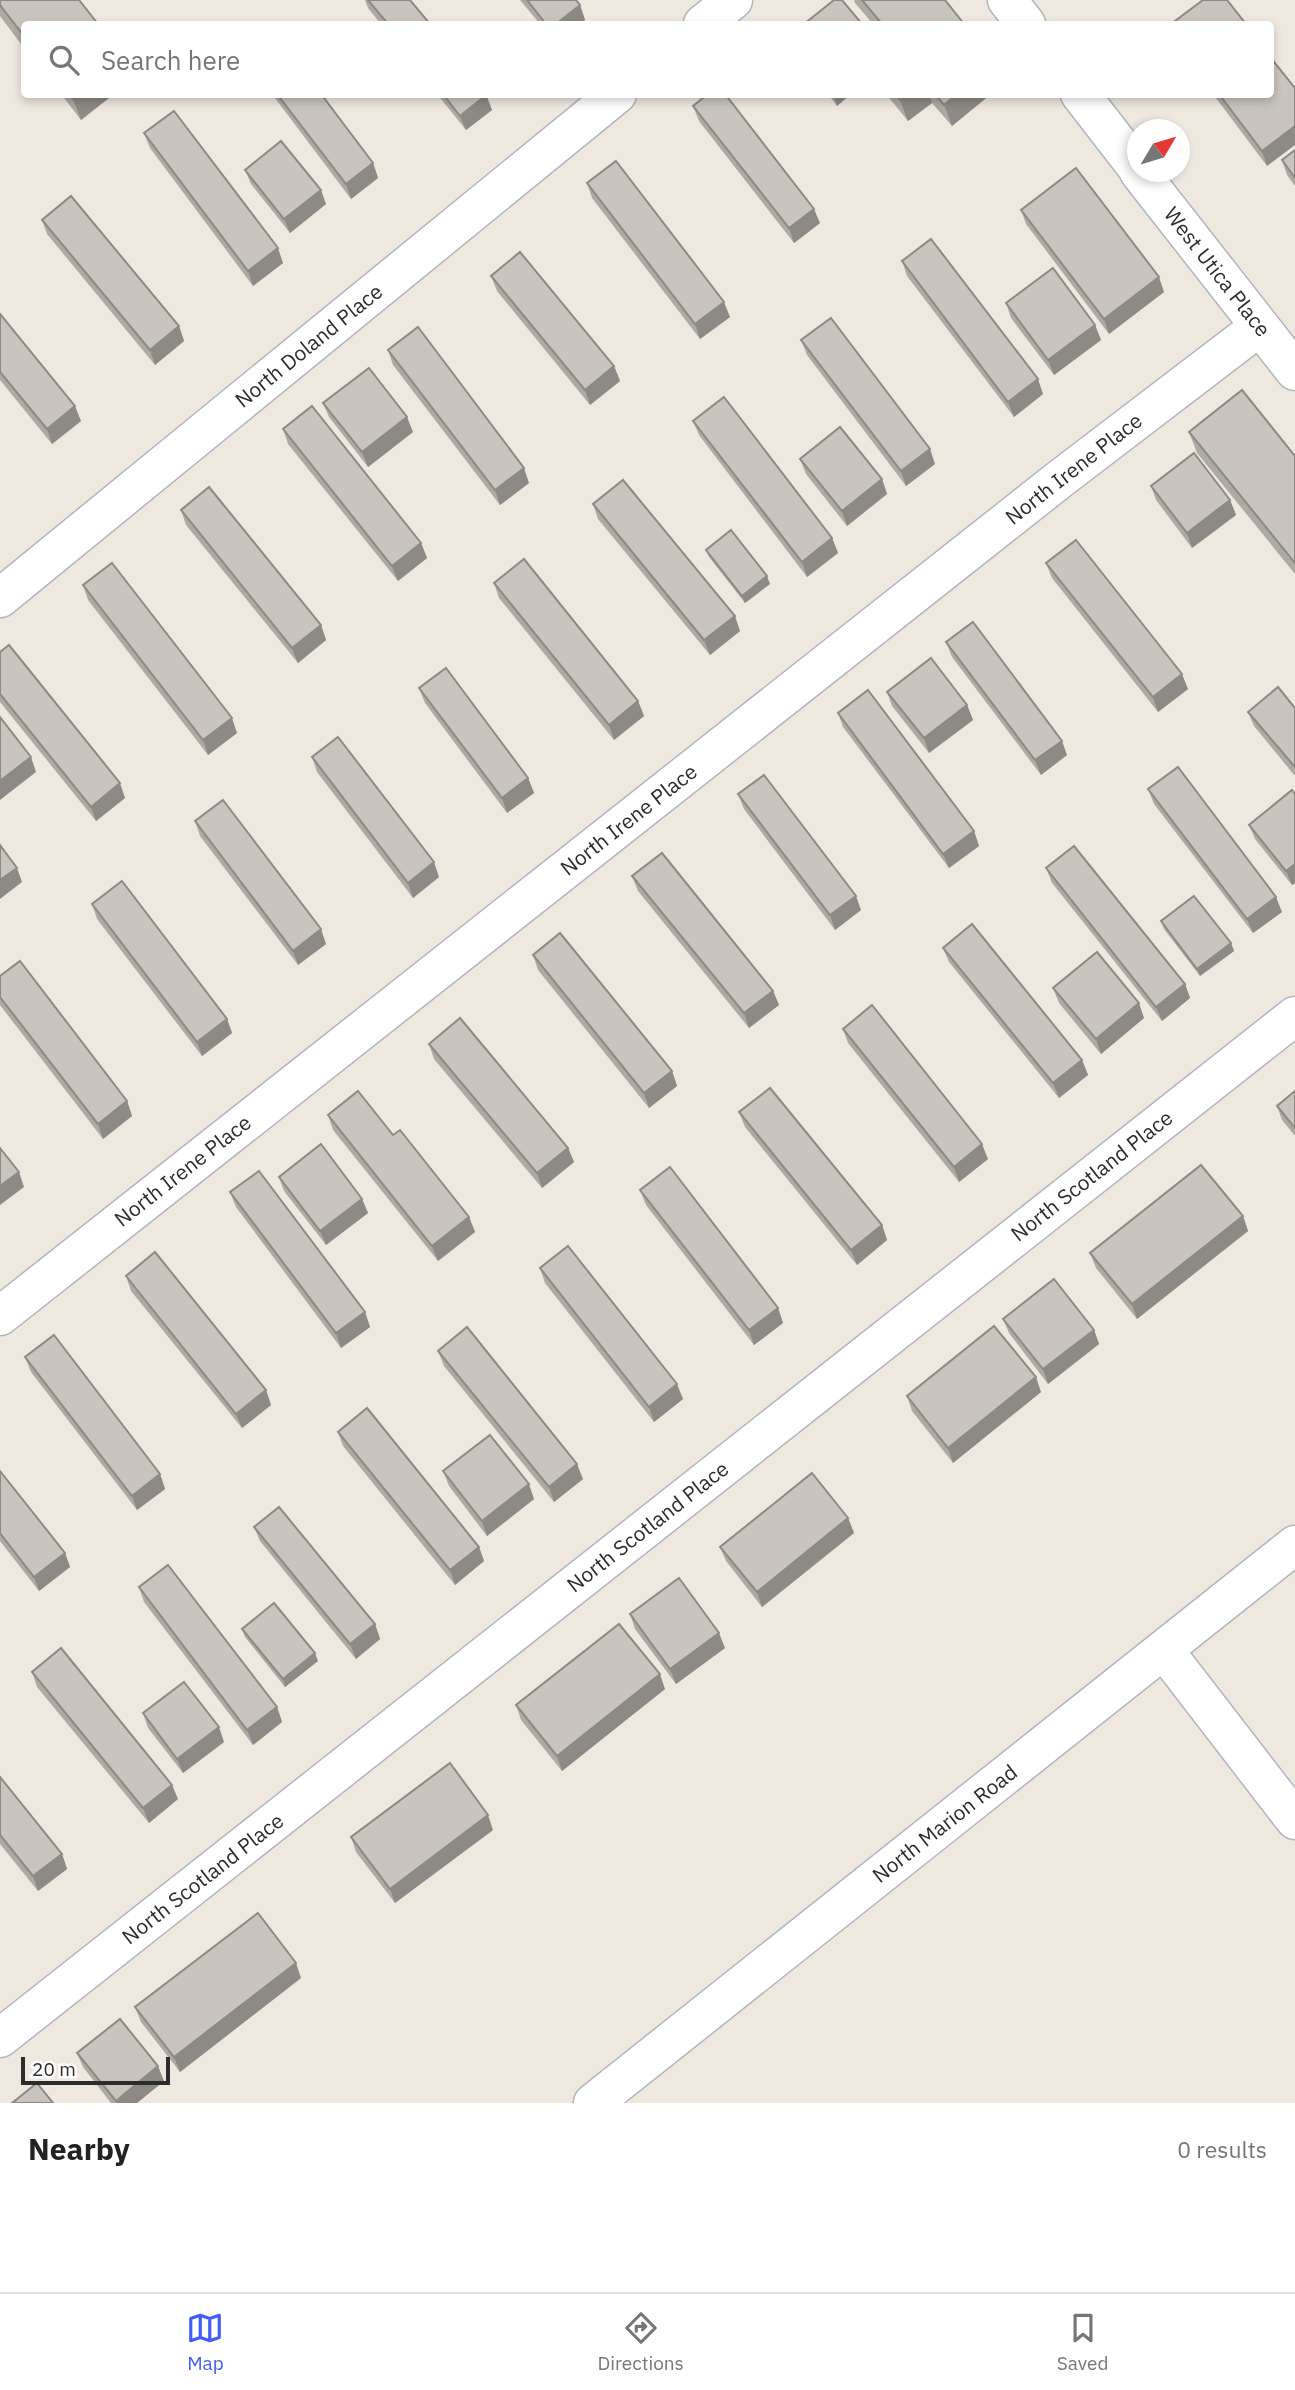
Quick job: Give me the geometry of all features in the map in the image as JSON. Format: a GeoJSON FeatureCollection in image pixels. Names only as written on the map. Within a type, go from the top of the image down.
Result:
{"type":"FeatureCollection","features":[{"type":"Feature","properties":{"kind":"street"},"geometry":{"type":"LineString","coordinates":[[707,21],[733,0]]}},
{"type":"Feature","properties":{"kind":"street"},"geometry":{"type":"LineString","coordinates":[[1007,0],[1024,21]]}},
{"type":"Feature","properties":{"kind":"street","name":"North Doland Place"},"geometry":{"type":"LineString","coordinates":[[0,598],[612,98]]}},
{"type":"Feature","properties":{"kind":"street","name":"West Utica Place"},"geometry":{"type":"LineString","coordinates":[[1083,98],[1127,156]]}},
{"type":"Feature","properties":{"kind":"street","name":"West Utica Place"},"geometry":{"type":"LineString","coordinates":[[1147,182],[1295,371]]}},
{"type":"Feature","properties":{"kind":"street","name":"North Irene Place"},"geometry":{"type":"LineString","coordinates":[[0,1316],[1060,480],[1259,327]]}},
{"type":"Feature","properties":{"kind":"street","name":"North Scotland Place"},"geometry":{"type":"LineString","coordinates":[[0,2039],[1295,1016]]}},
{"type":"Feature","properties":{"kind":"street","name":"North Marion Road"},"geometry":{"type":"LineString","coordinates":[[593,2103],[1295,1545]]}},
{"type":"Feature","properties":{"kind":"street"},"geometry":{"type":"LineString","coordinates":[[1164,1650],[1295,1820]]}},
{"type":"Feature","properties":{"kind":"building"},"geometry":{"type":"Polygon","coordinates":[[[0,0],[79,0],[96,21],[21,21],[21,32],[0,5],[0,0]]]}},
{"type":"Feature","properties":{"kind":"building"},"geometry":{"type":"Polygon","coordinates":[[[368,0],[410,0],[428,21],[386,21],[368,0]]]}},
{"type":"Feature","properties":{"kind":"building"},"geometry":{"type":"Polygon","coordinates":[[[527,0],[576,0],[580,5],[560,21],[544,21],[527,0]]]}},
{"type":"Feature","properties":{"kind":"building"},"geometry":{"type":"Polygon","coordinates":[[[834,0],[842,0],[860,21],[808,21],[834,0]]]}},
{"type":"Feature","properties":{"kind":"building"},"geometry":{"type":"Polygon","coordinates":[[[862,0],[945,0],[962,21],[880,21],[862,0]]]}},
{"type":"Feature","properties":{"kind":"building"},"geometry":{"type":"Polygon","coordinates":[[[1203,0],[1227,0],[1244,21],[1175,21],[1203,0]]]}},
{"type":"Feature","properties":{"kind":"building"},"geometry":{"type":"Polygon","coordinates":[[[1274,62],[1295,88],[1295,126],[1262,151],[1222,98],[1274,98],[1274,62]]]}},
{"type":"Feature","properties":{"kind":"building"},"geometry":{"type":"Polygon","coordinates":[[[280,98],[324,98],[373,163],[346,184],[280,98]]]}},
{"type":"Feature","properties":{"kind":"building"},"geometry":{"type":"Polygon","coordinates":[[[446,98],[482,98],[460,116],[446,98]]]}},
{"type":"Feature","properties":{"kind":"building"},"geometry":{"type":"Polygon","coordinates":[[[703,98],[728,98],[814,209],[789,228],[693,106],[703,98]]]}},
{"type":"Feature","properties":{"kind":"building"},"geometry":{"type":"Polygon","coordinates":[[[938,98],[952,98],[944,105],[938,98]]]}},
{"type":"Feature","properties":{"kind":"building"},"geometry":{"type":"Polygon","coordinates":[[[174,111],[278,248],[248,271],[144,133],[174,111]]]}},
{"type":"Feature","properties":{"kind":"building"},"geometry":{"type":"Polygon","coordinates":[[[281,141],[321,190],[284,219],[245,170],[281,141]]]}},
{"type":"Feature","properties":{"kind":"building"},"geometry":{"type":"Polygon","coordinates":[[[1295,150],[1295,178],[1282,160],[1295,150]]]}},
{"type":"Feature","properties":{"kind":"building"},"geometry":{"type":"Polygon","coordinates":[[[616,161],[724,302],[695,324],[587,183],[616,161]]]}},
{"type":"Feature","properties":{"kind":"building"},"geometry":{"type":"Polygon","coordinates":[[[1076,168],[1159,277],[1104,319],[1021,210],[1076,168]]]}},
{"type":"Feature","properties":{"kind":"building"},"geometry":{"type":"Polygon","coordinates":[[[71,196],[179,326],[150,350],[42,220],[71,196]]]}},
{"type":"Feature","properties":{"kind":"building"},"geometry":{"type":"Polygon","coordinates":[[[931,239],[1038,379],[1008,402],[902,261],[931,239]]]}},
{"type":"Feature","properties":{"kind":"building"},"geometry":{"type":"Polygon","coordinates":[[[520,252],[614,366],[585,390],[491,276],[520,252]]]}},
{"type":"Feature","properties":{"kind":"building"},"geometry":{"type":"Polygon","coordinates":[[[1053,268],[1095,325],[1048,360],[1006,303],[1053,268]]]}},
{"type":"Feature","properties":{"kind":"building"},"geometry":{"type":"Polygon","coordinates":[[[0,314],[75,406],[47,429],[0,372],[0,314]]]}},
{"type":"Feature","properties":{"kind":"building"},"geometry":{"type":"Polygon","coordinates":[[[831,318],[930,449],[901,471],[801,340],[831,318]]]}},
{"type":"Feature","properties":{"kind":"building"},"geometry":{"type":"Polygon","coordinates":[[[418,327],[524,468],[495,490],[388,350],[418,327]]]}},
{"type":"Feature","properties":{"kind":"building"},"geometry":{"type":"Polygon","coordinates":[[[369,368],[407,417],[362,452],[323,403],[369,368]]]}},
{"type":"Feature","properties":{"kind":"building"},"geometry":{"type":"Polygon","coordinates":[[[1242,390],[1295,456],[1295,563],[1189,432],[1242,390]]]}},
{"type":"Feature","properties":{"kind":"building"},"geometry":{"type":"Polygon","coordinates":[[[724,397],[832,538],[802,562],[693,421],[724,397]]]}},
{"type":"Feature","properties":{"kind":"building"},"geometry":{"type":"Polygon","coordinates":[[[312,406],[421,543],[392,566],[283,429],[312,406]]]}},
{"type":"Feature","properties":{"kind":"building"},"geometry":{"type":"Polygon","coordinates":[[[840,427],[882,479],[842,511],[800,459],[840,427]]]}},
{"type":"Feature","properties":{"kind":"building"},"geometry":{"type":"Polygon","coordinates":[[[1194,453],[1230,500],[1187,533],[1151,486],[1194,453]]]}},
{"type":"Feature","properties":{"kind":"building"},"geometry":{"type":"Polygon","coordinates":[[[623,480],[735,616],[704,640],[593,504],[623,480]]]}},
{"type":"Feature","properties":{"kind":"building"},"geometry":{"type":"Polygon","coordinates":[[[209,487],[321,625],[292,648],[181,510],[209,487]]]}},
{"type":"Feature","properties":{"kind":"building"},"geometry":{"type":"Polygon","coordinates":[[[731,530],[767,576],[742,596],[706,550],[731,530]]]}},
{"type":"Feature","properties":{"kind":"building"},"geometry":{"type":"Polygon","coordinates":[[[1076,540],[1182,674],[1153,697],[1046,563],[1076,540]]]}},
{"type":"Feature","properties":{"kind":"building"},"geometry":{"type":"Polygon","coordinates":[[[524,559],[638,701],[609,725],[494,583],[524,559]]]}},
{"type":"Feature","properties":{"kind":"building"},"geometry":{"type":"Polygon","coordinates":[[[112,563],[232,718],[203,740],[83,585],[112,563]]]}},
{"type":"Feature","properties":{"kind":"building"},"geometry":{"type":"Polygon","coordinates":[[[973,622],[1062,741],[1035,760],[946,642],[973,622]]]}},
{"type":"Feature","properties":{"kind":"building"},"geometry":{"type":"Polygon","coordinates":[[[9,645],[120,783],[91,807],[0,694],[0,652],[9,645]]]}},
{"type":"Feature","properties":{"kind":"building"},"geometry":{"type":"Polygon","coordinates":[[[931,658],[967,705],[924,738],[887,692],[931,658]]]}},
{"type":"Feature","properties":{"kind":"building"},"geometry":{"type":"Polygon","coordinates":[[[446,668],[528,778],[502,798],[419,688],[446,668]]]}},
{"type":"Feature","properties":{"kind":"building"},"geometry":{"type":"Polygon","coordinates":[[[1278,687],[1295,708],[1295,767],[1248,712],[1278,687]]]}},
{"type":"Feature","properties":{"kind":"building"},"geometry":{"type":"Polygon","coordinates":[[[868,690],[974,831],[943,854],[838,713],[868,690]]]}},
{"type":"Feature","properties":{"kind":"building"},"geometry":{"type":"Polygon","coordinates":[[[0,717],[31,757],[0,781],[0,717]]]}},
{"type":"Feature","properties":{"kind":"building"},"geometry":{"type":"Polygon","coordinates":[[[338,737],[434,862],[408,883],[312,757],[338,737]]]}},
{"type":"Feature","properties":{"kind":"building"},"geometry":{"type":"Polygon","coordinates":[[[1178,767],[1276,897],[1247,919],[1148,789],[1178,767]]]}},
{"type":"Feature","properties":{"kind":"building"},"geometry":{"type":"Polygon","coordinates":[[[764,775],[856,896],[830,915],[738,794],[764,775]]]}},
{"type":"Feature","properties":{"kind":"building"},"geometry":{"type":"Polygon","coordinates":[[[1292,790],[1295,794],[1295,864],[1286,871],[1249,825],[1292,790]]]}},
{"type":"Feature","properties":{"kind":"building"},"geometry":{"type":"Polygon","coordinates":[[[223,800],[321,929],[293,951],[195,821],[223,800]]]}},
{"type":"Feature","properties":{"kind":"building"},"geometry":{"type":"Polygon","coordinates":[[[0,845],[17,868],[0,880],[0,845]]]}},
{"type":"Feature","properties":{"kind":"building"},"geometry":{"type":"Polygon","coordinates":[[[1074,846],[1185,984],[1156,1007],[1046,868],[1074,846]]]}},
{"type":"Feature","properties":{"kind":"building"},"geometry":{"type":"Polygon","coordinates":[[[662,853],[773,991],[744,1013],[632,876],[662,853]]]}},
{"type":"Feature","properties":{"kind":"building"},"geometry":{"type":"Polygon","coordinates":[[[122,881],[227,1019],[197,1042],[92,904],[122,881]]]}},
{"type":"Feature","properties":{"kind":"building"},"geometry":{"type":"Polygon","coordinates":[[[1194,896],[1231,943],[1197,969],[1161,921],[1194,896]]]}},
{"type":"Feature","properties":{"kind":"building"},"geometry":{"type":"Polygon","coordinates":[[[972,924],[1082,1060],[1053,1083],[943,948],[972,924]]]}},
{"type":"Feature","properties":{"kind":"building"},"geometry":{"type":"Polygon","coordinates":[[[560,933],[672,1071],[644,1093],[533,955],[560,933]]]}},
{"type":"Feature","properties":{"kind":"building"},"geometry":{"type":"Polygon","coordinates":[[[1097,952],[1139,1003],[1096,1039],[1053,988],[1097,952]]]}},
{"type":"Feature","properties":{"kind":"building"},"geometry":{"type":"Polygon","coordinates":[[[20,961],[127,1101],[98,1124],[0,997],[0,976],[20,961]]]}},
{"type":"Feature","properties":{"kind":"building"},"geometry":{"type":"Polygon","coordinates":[[[872,1005],[982,1144],[954,1167],[843,1029],[872,1005]]]}},
{"type":"Feature","properties":{"kind":"building"},"geometry":{"type":"Polygon","coordinates":[[[460,1018],[568,1148],[537,1173],[429,1044],[460,1018]]]}},
{"type":"Feature","properties":{"kind":"building"},"geometry":{"type":"Polygon","coordinates":[[[770,1088],[882,1225],[851,1250],[739,1112],[770,1088]]]}},
{"type":"Feature","properties":{"kind":"building"},"geometry":{"type":"Polygon","coordinates":[[[358,1091],[393,1135],[400,1130],[469,1217],[432,1246],[328,1115],[358,1091]]]}},
{"type":"Feature","properties":{"kind":"building"},"geometry":{"type":"Polygon","coordinates":[[[1295,1091],[1295,1128],[1277,1106],[1295,1091]]]}},
{"type":"Feature","properties":{"kind":"building"},"geometry":{"type":"Polygon","coordinates":[[[321,1144],[362,1199],[320,1231],[279,1177],[321,1144]]]}},
{"type":"Feature","properties":{"kind":"building"},"geometry":{"type":"Polygon","coordinates":[[[0,1148],[19,1172],[0,1186],[0,1148]]]}},
{"type":"Feature","properties":{"kind":"building"},"geometry":{"type":"Polygon","coordinates":[[[1201,1165],[1243,1216],[1132,1304],[1090,1253],[1201,1165]]]}},
{"type":"Feature","properties":{"kind":"building"},"geometry":{"type":"Polygon","coordinates":[[[670,1167],[778,1308],[749,1330],[640,1190],[670,1167]]]}},
{"type":"Feature","properties":{"kind":"building"},"geometry":{"type":"Polygon","coordinates":[[[259,1171],[365,1312],[336,1333],[230,1192],[259,1171]]]}},
{"type":"Feature","properties":{"kind":"building"},"geometry":{"type":"Polygon","coordinates":[[[568,1246],[677,1384],[649,1407],[540,1268],[568,1246]]]}},
{"type":"Feature","properties":{"kind":"building"},"geometry":{"type":"Polygon","coordinates":[[[155,1252],[266,1390],[236,1414],[126,1276],[155,1252]]]}},
{"type":"Feature","properties":{"kind":"building"},"geometry":{"type":"Polygon","coordinates":[[[1054,1279],[1094,1330],[1043,1369],[1003,1319],[1054,1279]]]}},
{"type":"Feature","properties":{"kind":"building"},"geometry":{"type":"Polygon","coordinates":[[[994,1326],[1036,1377],[948,1448],[907,1396],[994,1326]]]}},
{"type":"Feature","properties":{"kind":"building"},"geometry":{"type":"Polygon","coordinates":[[[467,1327],[577,1464],[549,1487],[438,1351],[467,1327]]]}},
{"type":"Feature","properties":{"kind":"building"},"geometry":{"type":"Polygon","coordinates":[[[54,1335],[160,1474],[132,1496],[25,1357],[54,1335]]]}},
{"type":"Feature","properties":{"kind":"building"},"geometry":{"type":"Polygon","coordinates":[[[367,1408],[479,1547],[450,1570],[338,1432],[367,1408]]]}},
{"type":"Feature","properties":{"kind":"building"},"geometry":{"type":"Polygon","coordinates":[[[490,1435],[529,1484],[482,1521],[443,1471],[490,1435]]]}},
{"type":"Feature","properties":{"kind":"building"},"geometry":{"type":"Polygon","coordinates":[[[0,1471],[65,1553],[34,1577],[0,1533],[0,1471]]]}},
{"type":"Feature","properties":{"kind":"building"},"geometry":{"type":"Polygon","coordinates":[[[812,1473],[848,1518],[757,1592],[720,1547],[812,1473]]]}},
{"type":"Feature","properties":{"kind":"building"},"geometry":{"type":"Polygon","coordinates":[[[279,1507],[375,1624],[350,1644],[254,1527],[279,1507]]]}},
{"type":"Feature","properties":{"kind":"building"},"geometry":{"type":"Polygon","coordinates":[[[168,1565],[277,1707],[247,1730],[139,1587],[168,1565]]]}},
{"type":"Feature","properties":{"kind":"building"},"geometry":{"type":"Polygon","coordinates":[[[679,1578],[719,1633],[670,1669],[630,1614],[679,1578]]]}},
{"type":"Feature","properties":{"kind":"building"},"geometry":{"type":"Polygon","coordinates":[[[274,1603],[315,1653],[283,1679],[242,1629],[274,1603]]]}},
{"type":"Feature","properties":{"kind":"building"},"geometry":{"type":"Polygon","coordinates":[[[619,1624],[660,1674],[557,1756],[516,1705],[619,1624]]]}},
{"type":"Feature","properties":{"kind":"building"},"geometry":{"type":"Polygon","coordinates":[[[61,1648],[172,1785],[143,1808],[32,1672],[61,1648]]]}},
{"type":"Feature","properties":{"kind":"building"},"geometry":{"type":"Polygon","coordinates":[[[184,1682],[219,1727],[177,1759],[143,1713],[184,1682]]]}},
{"type":"Feature","properties":{"kind":"building"},"geometry":{"type":"Polygon","coordinates":[[[450,1763],[488,1815],[390,1889],[351,1837],[450,1763]]]}},
{"type":"Feature","properties":{"kind":"building"},"geometry":{"type":"Polygon","coordinates":[[[0,1777],[62,1854],[33,1876],[0,1835],[0,1777]]]}},
{"type":"Feature","properties":{"kind":"building"},"geometry":{"type":"Polygon","coordinates":[[[258,1913],[296,1963],[174,2057],[135,2007],[258,1913]]]}},
{"type":"Feature","properties":{"kind":"building"},"geometry":{"type":"Polygon","coordinates":[[[120,2019],[158,2066],[116,2101],[77,2053],[120,2019]]]}},
{"type":"Feature","properties":{"kind":"building"},"geometry":{"type":"Polygon","coordinates":[[[37,2083],[53,2103],[12,2103],[37,2083]]]}}]}
